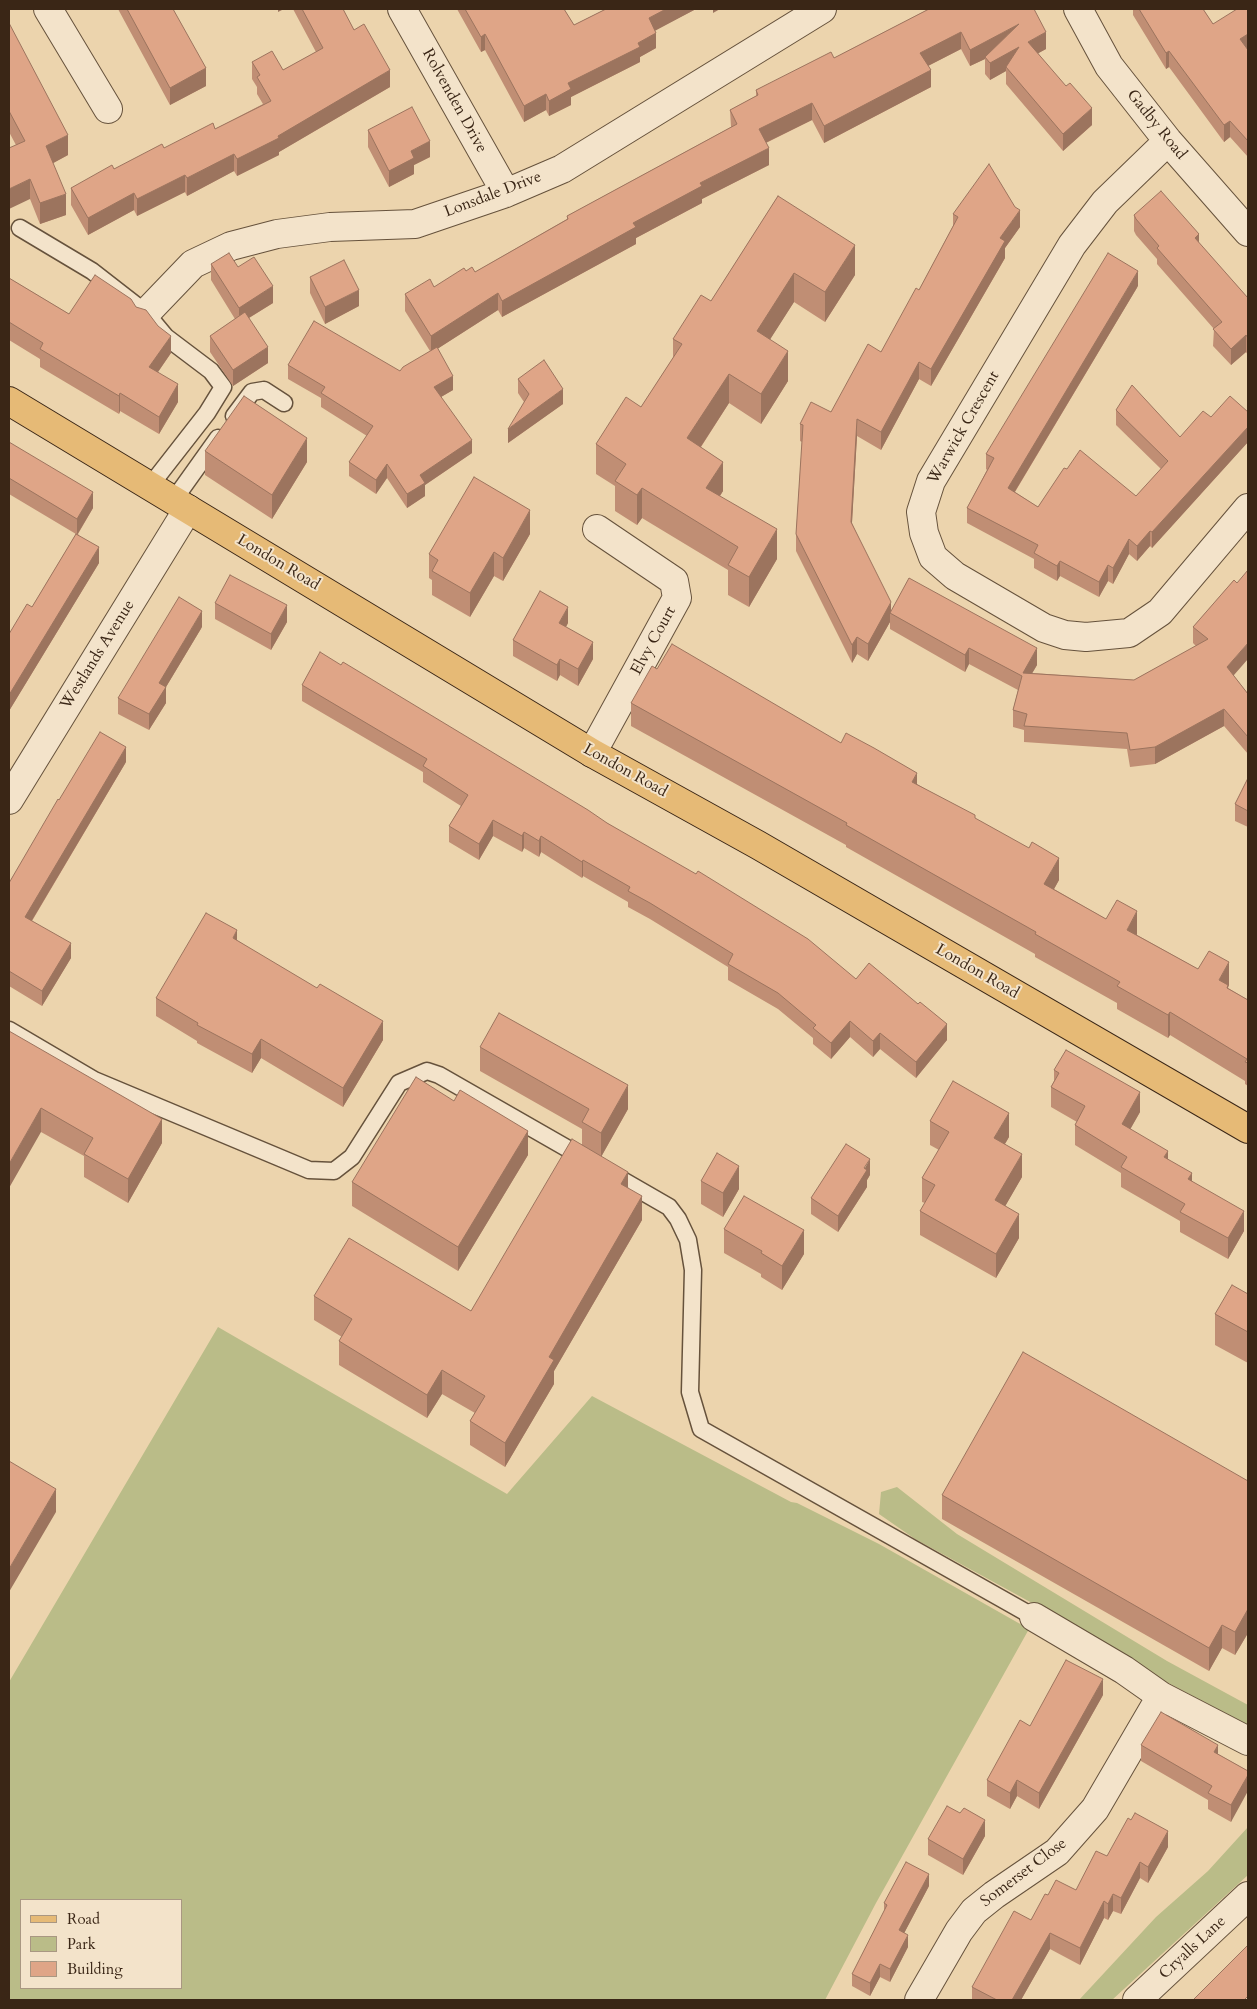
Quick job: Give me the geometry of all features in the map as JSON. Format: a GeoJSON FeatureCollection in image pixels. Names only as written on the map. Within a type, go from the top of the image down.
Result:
{"type":"FeatureCollection","features":[{"type":"Feature","properties":{"kind":"main road","name":"London Road"},"geometry":{"type":"LineString","coordinates":[[9,401],[592,753],[758,845],[1248,1129]]}},
{"type":"Feature","properties":{"kind":"street"},"geometry":{"type":"LineString","coordinates":[[48,9],[108,109]]}},
{"type":"Feature","properties":{"kind":"street","name":"Rolvenden Drive"},"geometry":{"type":"LineString","coordinates":[[402,9],[506,193]]}},
{"type":"Feature","properties":{"kind":"street","name":"Lonsdale Drive"},"geometry":{"type":"LineString","coordinates":[[146,313],[193,264],[231,246],[277,234],[330,227],[416,224],[506,193],[578,160],[822,9]]}},
{"type":"Feature","properties":{"kind":"street","name":"Gadby Road"},"geometry":{"type":"LineString","coordinates":[[1078,9],[1109,66],[1168,141],[1248,232]]}},
{"type":"Feature","properties":{"kind":"street","name":"Warwick Crescent"},"geometry":{"type":"LineString","coordinates":[[1168,141],[1105,202],[1072,245],[931,481],[921,512],[924,534],[933,557],[955,576],[1044,628],[1065,635],[1086,637],[1129,633],[1160,612],[1248,508]]}},
{"type":"Feature","properties":{"kind":"street","name":"Westlands Avenue"},"geometry":{"type":"LineString","coordinates":[[9,800],[180,505]]}},
{"type":"Feature","properties":{"kind":"street","name":"Elvy Court"},"geometry":{"type":"LineString","coordinates":[[592,753],[677,598],[674,581],[597,530]]}},
{"type":"Feature","properties":{"kind":"street"},"geometry":{"type":"LineString","coordinates":[[1034,1617],[1124,1670],[1161,1696],[1248,1741]]}},
{"type":"Feature","properties":{"kind":"street","name":"Somerset Close"},"geometry":{"type":"LineString","coordinates":[[919,2000],[959,1931],[974,1911],[1057,1852],[1095,1809],[1161,1696]]}},
{"type":"Feature","properties":{"kind":"street","name":"Cryalls Lane"},"geometry":{"type":"LineString","coordinates":[[1137,2000],[1248,1896]]}},
{"type":"Feature","properties":{"kind":"lane"},"geometry":{"type":"LineString","coordinates":[[20,228],[92,272],[146,313],[166,337],[211,371],[223,387],[207,413],[150,486]]}},
{"type":"Feature","properties":{"kind":"lane"},"geometry":{"type":"LineString","coordinates":[[180,505],[252,392],[264,390],[284,403]]}},
{"type":"Feature","properties":{"kind":"lane"},"geometry":{"type":"LineString","coordinates":[[9,1030],[94,1080],[309,1170],[334,1171],[352,1157],[399,1082],[427,1071],[456,1084],[669,1207],[678,1219],[688,1240],[693,1270],[690,1392],[701,1429],[1034,1617]]}},
{"type":"Feature","properties":{"kind":"green space"},"geometry":{"type":"Polygon","coordinates":[[[218,1327],[507,1494],[592,1396],[791,1502],[797,1503],[879,1544],[1029,1629],[876,1903],[825,2000],[9,2000],[9,1682],[218,1327]]]}},
{"type":"Feature","properties":{"kind":"green space"},"geometry":{"type":"Polygon","coordinates":[[[897,1487],[957,1534],[1167,1661],[1248,1705],[1248,1725],[1155,1676],[1032,1603],[915,1539],[879,1514],[881,1492],[897,1487]]]}},
{"type":"Feature","properties":{"kind":"green space"},"geometry":{"type":"Polygon","coordinates":[[[1248,1827],[1248,1875],[1112,2000],[1079,2000],[1156,1917],[1208,1871],[1248,1827]]]}},
{"type":"Feature","properties":{"kind":"building"},"geometry":{"type":"Polygon","coordinates":[[[127,9],[173,9],[206,68],[170,88],[127,9]]]}},
{"type":"Feature","properties":{"kind":"building"},"geometry":{"type":"Polygon","coordinates":[[[302,9],[343,9],[354,30],[364,24],[390,70],[278,136],[279,138],[237,159],[234,154],[187,178],[185,175],[137,199],[134,193],[88,218],[71,188],[112,165],[114,169],[162,144],[164,148],[213,123],[215,129],[271,101],[257,77],[260,75],[252,62],[272,51],[283,70],[323,48],[302,9]]]}},
{"type":"Feature","properties":{"kind":"building"},"geometry":{"type":"Polygon","coordinates":[[[465,9],[564,9],[574,25],[606,9],[666,9],[649,18],[656,33],[638,43],[640,47],[568,83],[571,89],[549,101],[546,94],[524,106],[485,34],[481,37],[465,9]]]}},
{"type":"Feature","properties":{"kind":"building"},"geometry":{"type":"Polygon","coordinates":[[[929,9],[1034,9],[1046,32],[1028,42],[1066,86],[1070,83],[1092,108],[1063,134],[1006,67],[1019,47],[990,63],[985,57],[1019,24],[970,50],[961,32],[920,53],[931,70],[824,126],[812,103],[759,129],[769,148],[700,183],[702,186],[633,223],[636,227],[502,301],[498,293],[431,336],[405,294],[430,279],[434,287],[464,268],[466,271],[472,267],[475,272],[568,219],[567,216],[737,124],[730,110],[758,95],[756,90],[831,52],[834,58],[929,9]]]}},
{"type":"Feature","properties":{"kind":"building"},"geometry":{"type":"Polygon","coordinates":[[[1139,9],[1203,9],[1213,24],[1237,9],[1248,9],[1248,34],[1240,39],[1248,50],[1248,141],[1230,121],[1224,125],[1169,51],[1166,53],[1139,9]]]}},
{"type":"Feature","properties":{"kind":"building"},"geometry":{"type":"Polygon","coordinates":[[[9,23],[68,135],[46,146],[66,194],[40,203],[30,179],[9,189],[9,148],[25,141],[9,111],[9,23]]]}},
{"type":"Feature","properties":{"kind":"building"},"geometry":{"type":"Polygon","coordinates":[[[412,107],[430,141],[411,151],[414,158],[389,171],[368,130],[412,107]]]}},
{"type":"Feature","properties":{"kind":"building"},"geometry":{"type":"Polygon","coordinates":[[[989,164],[1015,207],[1020,210],[1000,238],[1005,241],[931,369],[919,362],[881,432],[857,419],[851,522],[891,602],[868,644],[857,637],[852,645],[796,534],[803,425],[800,424],[811,402],[831,412],[868,344],[881,352],[916,288],[919,290],[958,217],[953,214],[989,164]]]}},
{"type":"Feature","properties":{"kind":"building"},"geometry":{"type":"Polygon","coordinates":[[[1161,191],[1199,234],[1195,238],[1248,298],[1248,338],[1246,335],[1231,349],[1213,329],[1222,322],[1157,248],[1159,246],[1134,215],[1161,191]]]}},
{"type":"Feature","properties":{"kind":"building"},"geometry":{"type":"Polygon","coordinates":[[[778,196],[855,245],[825,292],[794,273],[757,331],[788,351],[761,394],[729,374],[687,438],[723,462],[706,488],[777,529],[749,577],[728,565],[738,547],[642,488],[637,495],[615,481],[626,464],[596,444],[626,397],[641,407],[682,344],[673,339],[701,295],[711,301],[778,196]]]}},
{"type":"Feature","properties":{"kind":"building"},"geometry":{"type":"Polygon","coordinates":[[[229,253],[238,267],[254,257],[273,286],[239,308],[211,264],[229,253]]]}},
{"type":"Feature","properties":{"kind":"building"},"geometry":{"type":"Polygon","coordinates":[[[1108,253],[1138,271],[1008,488],[1038,507],[1064,468],[1067,469],[1080,450],[1136,496],[1168,461],[1116,410],[1132,385],[1180,437],[1203,411],[1211,417],[1230,396],[1248,412],[1248,427],[1152,532],[1150,531],[1137,546],[1129,539],[1113,568],[1108,565],[1099,582],[1060,561],[1057,566],[1034,553],[1038,545],[967,508],[994,458],[986,454],[1108,253]]]}},
{"type":"Feature","properties":{"kind":"building"},"geometry":{"type":"Polygon","coordinates":[[[344,260],[359,290],[325,307],[310,277],[344,260]]]}},
{"type":"Feature","properties":{"kind":"building"},"geometry":{"type":"Polygon","coordinates":[[[95,275],[131,299],[136,307],[146,310],[158,326],[171,336],[149,367],[178,384],[159,417],[120,393],[119,396],[40,349],[43,343],[9,322],[9,278],[69,314],[95,275]]]}},
{"type":"Feature","properties":{"kind":"building"},"geometry":{"type":"Polygon","coordinates":[[[245,312],[268,347],[233,370],[210,336],[245,312]]]}},
{"type":"Feature","properties":{"kind":"building"},"geometry":{"type":"Polygon","coordinates":[[[314,321],[400,371],[403,367],[437,347],[453,376],[434,387],[472,440],[420,475],[425,483],[407,494],[387,464],[376,480],[349,462],[373,426],[321,393],[325,387],[288,365],[314,321]]]}},
{"type":"Feature","properties":{"kind":"building"},"geometry":{"type":"Polygon","coordinates":[[[544,360],[563,389],[508,429],[529,394],[518,379],[544,360]]]}},
{"type":"Feature","properties":{"kind":"building"},"geometry":{"type":"Polygon","coordinates":[[[244,396],[307,438],[272,495],[205,451],[244,396]]]}},
{"type":"Feature","properties":{"kind":"building"},"geometry":{"type":"Polygon","coordinates":[[[9,442],[93,492],[77,519],[9,478],[9,442]]]}},
{"type":"Feature","properties":{"kind":"building"},"geometry":{"type":"Polygon","coordinates":[[[474,477],[530,510],[503,558],[494,552],[470,593],[432,571],[438,560],[429,554],[474,477]]]}},
{"type":"Feature","properties":{"kind":"building"},"geometry":{"type":"Polygon","coordinates":[[[76,534],[99,547],[9,695],[9,634],[27,604],[32,607],[76,534]]]}},
{"type":"Feature","properties":{"kind":"building"},"geometry":{"type":"Polygon","coordinates":[[[1248,570],[1248,643],[1227,667],[1248,694],[1248,737],[1224,709],[1155,747],[1130,750],[1127,733],[1024,726],[1027,714],[1013,710],[1022,676],[969,648],[965,655],[890,613],[909,578],[1037,648],[1023,673],[1134,680],[1208,639],[1193,627],[1234,580],[1237,583],[1248,570]]]}},
{"type":"Feature","properties":{"kind":"building"},"geometry":{"type":"Polygon","coordinates":[[[230,575],[287,605],[271,634],[215,603],[230,575]]]}},
{"type":"Feature","properties":{"kind":"building"},"geometry":{"type":"Polygon","coordinates":[[[540,591],[568,607],[559,623],[593,642],[578,669],[560,659],[557,665],[513,640],[540,591]]]}},
{"type":"Feature","properties":{"kind":"building"},"geometry":{"type":"Polygon","coordinates":[[[179,597],[202,611],[159,683],[166,687],[149,714],[118,698],[179,597]]]}},
{"type":"Feature","properties":{"kind":"building"},"geometry":{"type":"Polygon","coordinates":[[[672,644],[841,743],[846,733],[874,748],[917,773],[912,782],[975,815],[975,818],[1029,848],[1032,842],[1059,858],[1044,884],[1106,919],[1117,900],[1137,911],[1127,930],[1198,969],[1209,951],[1229,962],[1219,980],[1228,985],[1227,988],[1248,1000],[1248,1063],[1245,1062],[1247,1059],[1170,1012],[1168,1015],[1117,986],[1120,982],[1035,934],[1036,932],[846,825],[847,823],[631,703],[652,666],[657,669],[672,644]]]}},
{"type":"Feature","properties":{"kind":"building"},"geometry":{"type":"Polygon","coordinates":[[[320,652],[341,665],[343,662],[607,823],[696,874],[698,871],[808,939],[856,979],[869,963],[918,1004],[920,1002],[947,1024],[916,1062],[880,1033],[873,1041],[850,1021],[831,1043],[813,1028],[816,1025],[778,993],[728,964],[733,954],[628,891],[630,887],[583,860],[582,862],[541,836],[539,841],[524,832],[522,836],[493,820],[479,844],[449,826],[468,795],[423,766],[427,759],[302,685],[320,652]]]}},
{"type":"Feature","properties":{"kind":"building"},"geometry":{"type":"Polygon","coordinates":[[[100,732],[126,747],[25,917],[71,943],[42,991],[9,971],[9,883],[100,732]]]}},
{"type":"Feature","properties":{"kind":"building"},"geometry":{"type":"Polygon","coordinates":[[[1248,778],[1248,811],[1235,804],[1248,778]]]}},
{"type":"Feature","properties":{"kind":"building"},"geometry":{"type":"Polygon","coordinates":[[[206,913],[237,930],[233,938],[317,988],[320,984],[383,1021],[343,1088],[261,1039],[252,1054],[197,1025],[198,1023],[156,998],[206,913]]]}},
{"type":"Feature","properties":{"kind":"building"},"geometry":{"type":"Polygon","coordinates":[[[499,1013],[628,1085],[601,1133],[582,1122],[589,1109],[480,1047],[499,1013]]]}},
{"type":"Feature","properties":{"kind":"building"},"geometry":{"type":"Polygon","coordinates":[[[9,1031],[162,1119],[128,1179],[84,1154],[93,1138],[41,1108],[9,1164],[9,1031]]]}},
{"type":"Feature","properties":{"kind":"building"},"geometry":{"type":"Polygon","coordinates":[[[1066,1050],[1140,1092],[1122,1124],[1168,1151],[1164,1157],[1192,1173],[1188,1179],[1244,1211],[1228,1238],[1180,1212],[1185,1204],[1121,1167],[1127,1157],[1075,1125],[1085,1106],[1051,1087],[1059,1073],[1054,1070],[1066,1050]]]}},
{"type":"Feature","properties":{"kind":"building"},"geometry":{"type":"Polygon","coordinates":[[[416,1077],[454,1101],[460,1090],[528,1131],[458,1247],[352,1182],[416,1077]]]}},
{"type":"Feature","properties":{"kind":"building"},"geometry":{"type":"Polygon","coordinates":[[[953,1081],[1009,1113],[994,1138],[1022,1154],[995,1200],[1019,1214],[996,1254],[920,1211],[935,1185],[922,1178],[949,1132],[930,1121],[953,1081]]]}},
{"type":"Feature","properties":{"kind":"building"},"geometry":{"type":"Polygon","coordinates":[[[572,1139],[628,1172],[621,1184],[642,1196],[549,1357],[554,1360],[505,1443],[470,1421],[485,1396],[442,1370],[427,1395],[339,1341],[352,1319],[314,1296],[349,1238],[471,1311],[572,1139]]]}},
{"type":"Feature","properties":{"kind":"building"},"geometry":{"type":"Polygon","coordinates":[[[846,1144],[870,1159],[864,1168],[867,1170],[838,1216],[811,1198],[846,1144]]]}},
{"type":"Feature","properties":{"kind":"building"},"geometry":{"type":"Polygon","coordinates":[[[717,1153],[739,1166],[723,1193],[701,1181],[717,1153]]]}},
{"type":"Feature","properties":{"kind":"building"},"geometry":{"type":"Polygon","coordinates":[[[744,1196],[804,1230],[782,1266],[761,1253],[762,1251],[724,1229],[744,1196]]]}},
{"type":"Feature","properties":{"kind":"building"},"geometry":{"type":"Polygon","coordinates":[[[1232,1285],[1248,1294],[1248,1332],[1215,1314],[1232,1285]]]}},
{"type":"Feature","properties":{"kind":"building"},"geometry":{"type":"Polygon","coordinates":[[[1023,1352],[1248,1481],[1248,1609],[1235,1632],[1222,1625],[1209,1648],[942,1495],[1023,1352]]]}},
{"type":"Feature","properties":{"kind":"building"},"geometry":{"type":"Polygon","coordinates":[[[9,1461],[56,1489],[9,1569],[9,1461]]]}},
{"type":"Feature","properties":{"kind":"building"},"geometry":{"type":"Polygon","coordinates":[[[1066,1660],[1103,1679],[1039,1793],[1017,1780],[1010,1793],[987,1780],[1020,1720],[1030,1726],[1066,1660]]]}},
{"type":"Feature","properties":{"kind":"building"},"geometry":{"type":"Polygon","coordinates":[[[1161,1712],[1218,1745],[1214,1752],[1248,1771],[1248,1775],[1231,1805],[1208,1793],[1212,1786],[1141,1745],[1161,1712]]]}},
{"type":"Feature","properties":{"kind":"building"},"geometry":{"type":"Polygon","coordinates":[[[947,1806],[960,1813],[964,1808],[985,1820],[963,1859],[928,1839],[947,1806]]]}},
{"type":"Feature","properties":{"kind":"building"},"geometry":{"type":"Polygon","coordinates":[[[1135,1813],[1168,1831],[1148,1867],[1140,1862],[1121,1898],[1113,1894],[1108,1904],[1104,1901],[1080,1948],[1050,1933],[1012,2000],[997,2000],[972,1987],[1014,1911],[1031,1920],[1045,1894],[1048,1895],[1056,1880],[1076,1890],[1096,1851],[1107,1856],[1128,1818],[1131,1820],[1135,1813]]]}},
{"type":"Feature","properties":{"kind":"building"},"geometry":{"type":"Polygon","coordinates":[[[906,1862],[929,1874],[899,1930],[908,1935],[890,1969],[880,1964],[870,1983],[852,1974],[887,1905],[884,1903],[906,1862]]]}},
{"type":"Feature","properties":{"kind":"building"},"geometry":{"type":"Polygon","coordinates":[[[1248,1945],[1248,1996],[1244,2000],[1193,2000],[1248,1945]]]}}]}
